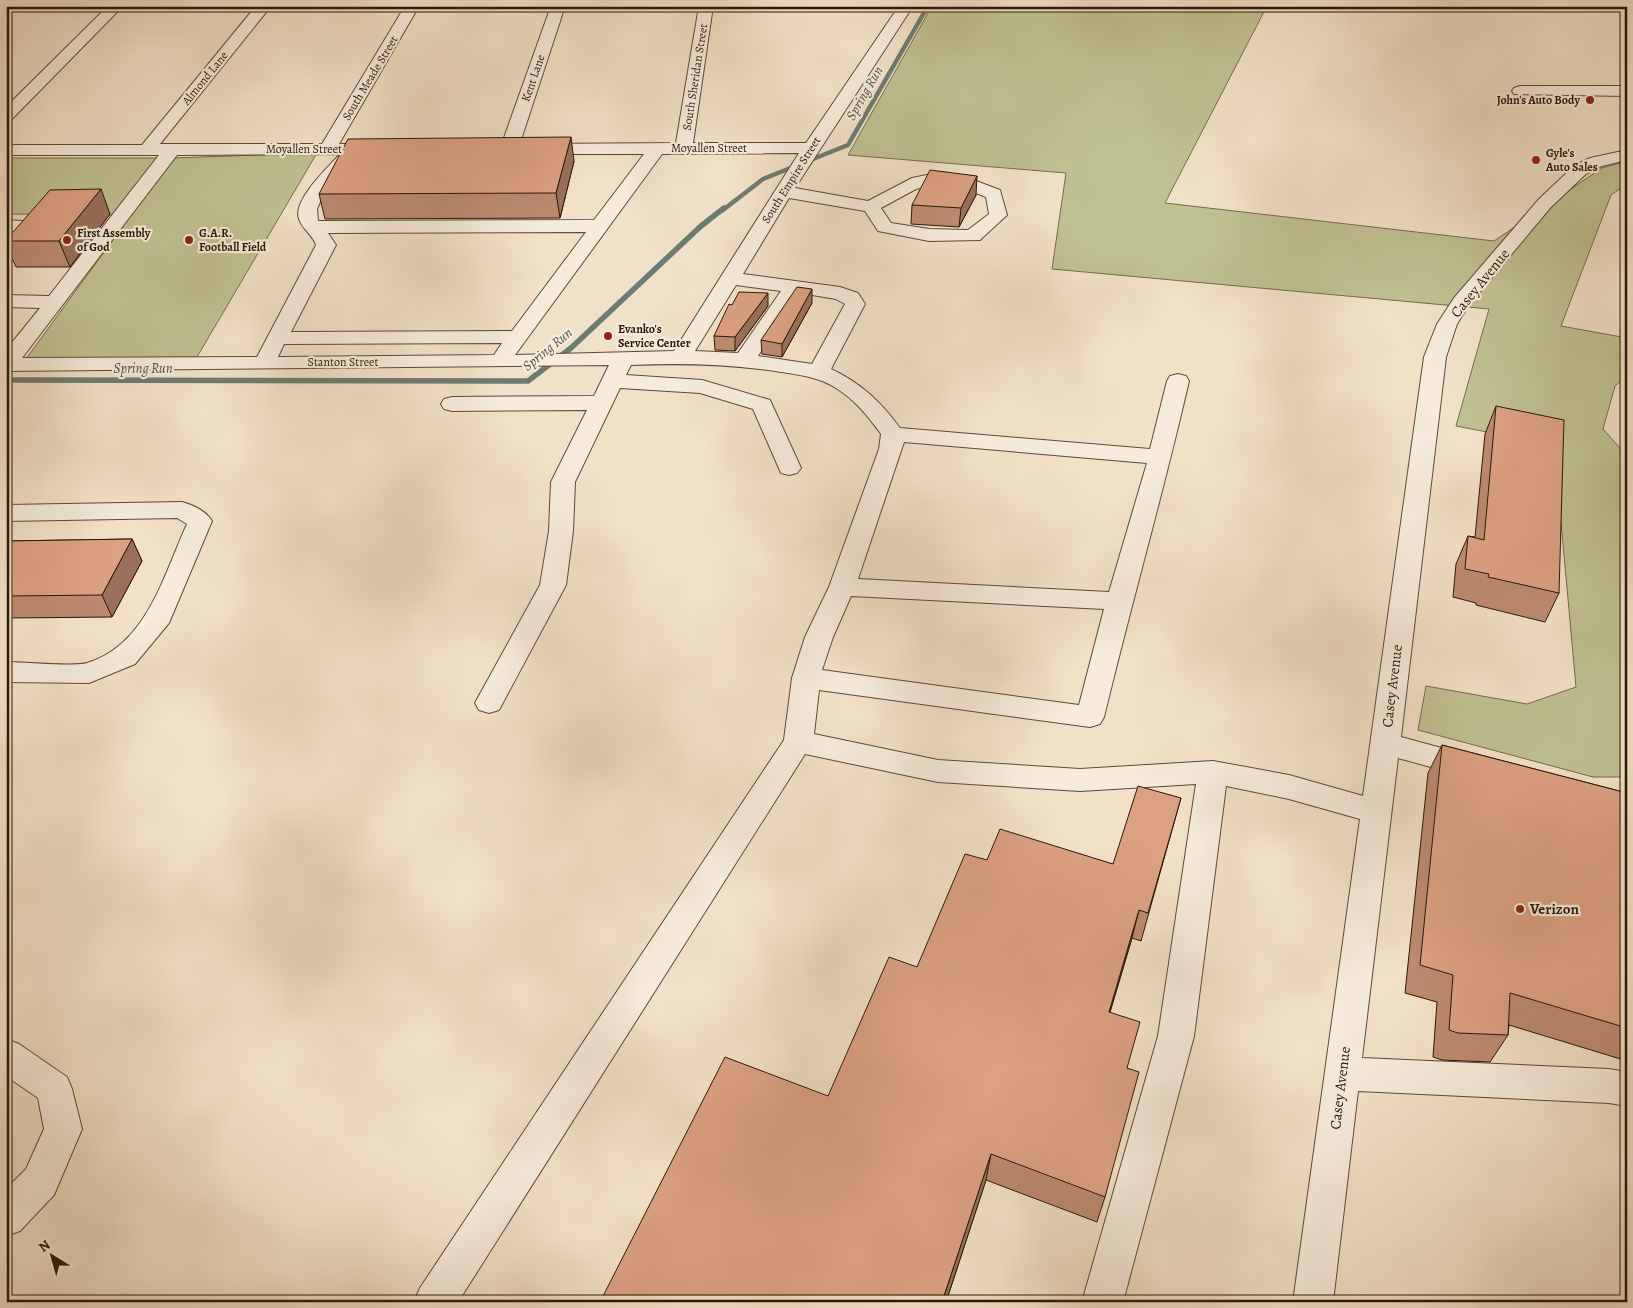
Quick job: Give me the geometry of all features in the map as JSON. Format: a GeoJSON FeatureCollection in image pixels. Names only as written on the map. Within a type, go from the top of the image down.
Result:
{"type":"FeatureCollection","features":[{"type":"Feature","properties":{"kind":"street"},"geometry":{"type":"LineString","coordinates":[[6,116],[116,6]]}},
{"type":"Feature","properties":{"kind":"street","name":"Almond Lane"},"geometry":{"type":"LineString","coordinates":[[147,150],[264,6]]}},
{"type":"Feature","properties":{"kind":"street","name":"South Meade Street"},"geometry":{"type":"LineString","coordinates":[[328,149],[412,6]]}},
{"type":"Feature","properties":{"kind":"street","name":"Kent Lane"},"geometry":{"type":"LineString","coordinates":[[509,150],[558,6]]}},
{"type":"Feature","properties":{"kind":"street","name":"South Sheridan Street"},"geometry":{"type":"LineString","coordinates":[[684,148],[706,6]]}},
{"type":"Feature","properties":{"kind":"street","name":"South Empire Street"},"geometry":{"type":"LineString","coordinates":[[680,357],[808,154],[906,6]]}},
{"type":"Feature","properties":{"kind":"street"},"geometry":{"type":"LineString","coordinates":[[1520,91],[1627,90]]}},
{"type":"Feature","properties":{"kind":"street"},"geometry":{"type":"LineString","coordinates":[[500,361],[656,148]]}},
{"type":"Feature","properties":{"kind":"street","name":"Moyallen Street"},"geometry":{"type":"LineString","coordinates":[[489,150],[684,148],[808,154]]}},
{"type":"Feature","properties":{"kind":"street"},"geometry":{"type":"LineString","coordinates":[[264,363],[326,245],[324,237],[313,227],[307,216],[309,202],[354,149]]}},
{"type":"Feature","properties":{"kind":"street","name":"Moyallen Street"},"geometry":{"type":"LineString","coordinates":[[6,150],[393,149]]}},
{"type":"Feature","properties":{"kind":"street"},"geometry":{"type":"LineString","coordinates":[[6,365],[172,150]]}},
{"type":"Feature","properties":{"kind":"street","name":"Casey Avenue"},"geometry":{"type":"LineString","coordinates":[[1313,1302],[1375,810],[1435,357],[1440,341],[1461,302],[1545,203],[1580,170],[1596,162],[1627,155]]}},
{"type":"Feature","properties":{"kind":"street"},"geometry":{"type":"LineString","coordinates":[[787,187],[871,207],[885,227],[929,235],[973,236],[998,215],[994,194],[967,183],[935,178],[892,193],[871,207]]}},
{"type":"Feature","properties":{"kind":"street"},"geometry":{"type":"LineString","coordinates":[[6,226],[32,226],[6,255]]}},
{"type":"Feature","properties":{"kind":"street"},"geometry":{"type":"LineString","coordinates":[[313,227],[600,226]]}},
{"type":"Feature","properties":{"kind":"street"},"geometry":{"type":"LineString","coordinates":[[730,278],[840,293],[851,298],[855,304],[819,372]]}},
{"type":"Feature","properties":{"kind":"street"},"geometry":{"type":"LineString","coordinates":[[744,360],[794,287]]}},
{"type":"Feature","properties":{"kind":"street"},"geometry":{"type":"LineString","coordinates":[[6,302],[56,302]]}},
{"type":"Feature","properties":{"kind":"street"},"geometry":{"type":"LineString","coordinates":[[278,338],[518,337]]}},
{"type":"Feature","properties":{"kind":"street","name":"Stanton Street"},"geometry":{"type":"LineString","coordinates":[[6,365],[538,361],[680,357],[744,360],[819,372],[843,384],[872,406],[893,434]]}},
{"type":"Feature","properties":{"kind":"street"},"geometry":{"type":"LineString","coordinates":[[489,703],[553,585],[562,531],[563,482],[623,358]]}},
{"type":"Feature","properties":{"kind":"street"},"geometry":{"type":"LineString","coordinates":[[612,381],[702,387],[762,405],[789,468]]}},
{"type":"Feature","properties":{"kind":"street"},"geometry":{"type":"LineString","coordinates":[[806,678],[1090,717],[1119,601],[1160,457],[1178,381]]}},
{"type":"Feature","properties":{"kind":"street"},"geometry":{"type":"LineString","coordinates":[[452,404],[601,403]]}},
{"type":"Feature","properties":{"kind":"street"},"geometry":{"type":"LineString","coordinates":[[434,1302],[798,742],[806,678],[819,637],[842,586],[891,449],[893,434],[1160,457]]}},
{"type":"Feature","properties":{"kind":"street"},"geometry":{"type":"LineString","coordinates":[[6,512],[182,510],[200,521],[156,623],[125,657],[89,673],[6,672]]}},
{"type":"Feature","properties":{"kind":"street"},"geometry":{"type":"LineString","coordinates":[[842,586],[1119,601]]}},
{"type":"Feature","properties":{"kind":"street"},"geometry":{"type":"LineString","coordinates":[[798,742],[938,771],[1080,780],[1213,772],[1288,787],[1375,810]]}},
{"type":"Feature","properties":{"kind":"street"},"geometry":{"type":"LineString","coordinates":[[1384,744],[1499,775]]}},
{"type":"Feature","properties":{"kind":"street"},"geometry":{"type":"LineString","coordinates":[[1102,1302],[1176,1036],[1213,772]]}},
{"type":"Feature","properties":{"kind":"street"},"geometry":{"type":"LineString","coordinates":[[6,1055],[54,1089],[63,1128],[40,1182],[6,1217]]}},
{"type":"Feature","properties":{"kind":"street"},"geometry":{"type":"LineString","coordinates":[[1342,1074],[1627,1089]]}},
{"type":"Feature","properties":{"kind":"green space"},"geometry":{"type":"Polygon","coordinates":[[[932,6],[1267,6],[1165,203],[1494,241],[1602,168],[1627,161],[1627,184],[1611,195],[1561,326],[1627,338],[1627,376],[1615,386],[1603,429],[1627,456],[1627,777],[1593,777],[1418,730],[1426,686],[1527,704],[1576,687],[1554,445],[1456,426],[1489,309],[1052,269],[1066,173],[848,155],[932,6]]]}},
{"type":"Feature","properties":{"kind":"green space","name":"G.A.R. Football Field"},"geometry":{"type":"Polygon","coordinates":[[[317,153],[197,357],[26,359],[131,215],[6,214],[6,158],[172,158],[317,153]]]}},
{"type":"Feature","properties":{"kind":"building"},"geometry":{"type":"Polygon","coordinates":[[[571,137],[556,193],[319,194],[348,139],[571,137]]]}},
{"type":"Feature","properties":{"kind":"building"},"geometry":{"type":"Polygon","coordinates":[[[930,170],[977,176],[961,208],[912,205],[930,170]]]}},
{"type":"Feature","properties":{"kind":"building"},"geometry":{"type":"Polygon","coordinates":[[[101,189],[59,241],[6,241],[50,190],[101,189]]]}},
{"type":"Feature","properties":{"kind":"building"},"geometry":{"type":"Polygon","coordinates":[[[797,287],[812,289],[782,344],[761,340],[797,287]]]}},
{"type":"Feature","properties":{"kind":"building"},"geometry":{"type":"Polygon","coordinates":[[[739,292],[768,293],[735,337],[714,336],[729,304],[732,305],[739,292]]]}},
{"type":"Feature","properties":{"kind":"building"},"geometry":{"type":"Polygon","coordinates":[[[1496,406],[1564,420],[1559,593],[1488,577],[1489,574],[1465,569],[1468,536],[1484,540],[1496,406]]]}},
{"type":"Feature","properties":{"kind":"building"},"geometry":{"type":"Polygon","coordinates":[[[132,539],[102,595],[6,596],[6,541],[132,539]]]}},
{"type":"Feature","properties":{"kind":"building","name":"Verizon"},"geometry":{"type":"Polygon","coordinates":[[[1442,745],[1627,793],[1627,1028],[1510,993],[1508,1035],[1458,1033],[1449,1030],[1453,975],[1420,965],[1442,745]]]}},
{"type":"Feature","properties":{"kind":"building"},"geometry":{"type":"Polygon","coordinates":[[[1138,786],[1181,798],[1148,913],[1139,910],[1109,1012],[1140,1022],[1127,1068],[1139,1072],[1105,1197],[991,1154],[942,1302],[600,1302],[725,1057],[828,1096],[889,957],[917,967],[965,854],[987,860],[1000,829],[1113,864],[1138,786]]]}},
{"type":"Feature","properties":{"kind":"waterway","name":"Spring Run"},"geometry":{"type":"LineString","coordinates":[[723,210],[763,179],[848,145],[928,6]]}},
{"type":"Feature","properties":{"kind":"waterway","name":"Spring Run"},"geometry":{"type":"LineString","coordinates":[[6,380],[528,381],[571,348],[701,226],[724,208]]}},
{"type":"Feature","properties":{"kind":"place","name":"John's Auto Body"},"geometry":{"type":"Point","coordinates":[1590,100]}},
{"type":"Feature","properties":{"kind":"place","name":"Gyle's Auto Sales"},"geometry":{"type":"Point","coordinates":[1536,160]}},
{"type":"Feature","properties":{"kind":"place","name":"First Assembly of God"},"geometry":{"type":"Point","coordinates":[67,240]}},
{"type":"Feature","properties":{"kind":"place","name":"G.A.R. Football Field"},"geometry":{"type":"Point","coordinates":[189,240]}},
{"type":"Feature","properties":{"kind":"place","name":"Evanko's Service Center"},"geometry":{"type":"Point","coordinates":[608,336]}},
{"type":"Feature","properties":{"kind":"place","name":"Verizon"},"geometry":{"type":"Point","coordinates":[1520,909]}}]}
